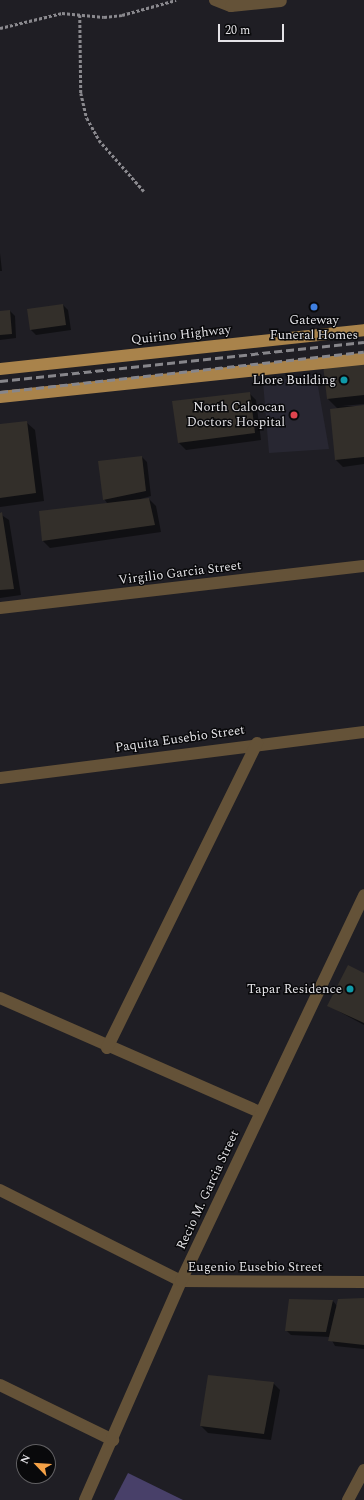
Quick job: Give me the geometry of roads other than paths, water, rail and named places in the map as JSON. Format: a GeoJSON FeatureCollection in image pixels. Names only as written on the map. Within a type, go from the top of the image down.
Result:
{"type":"FeatureCollection","features":[{"type":"Feature","properties":{"kind":"main road","name":"Quirino Highway"},"geometry":{"type":"LineString","coordinates":[[0,369],[364,330]]}},
{"type":"Feature","properties":{"kind":"main road"},"geometry":{"type":"LineString","coordinates":[[0,397],[364,359]]}},
{"type":"Feature","properties":{"kind":"street"},"geometry":{"type":"LineString","coordinates":[[215,0],[231,6],[281,1]]}},
{"type":"Feature","properties":{"kind":"street","name":"Virgilio Garcia Street"},"geometry":{"type":"LineString","coordinates":[[0,608],[364,566]]}},
{"type":"Feature","properties":{"kind":"street","name":"Paquita Eusebio Street"},"geometry":{"type":"LineString","coordinates":[[0,778],[257,743],[364,732]]}},
{"type":"Feature","properties":{"kind":"street"},"geometry":{"type":"LineString","coordinates":[[107,1048],[257,743]]}},
{"type":"Feature","properties":{"kind":"street","name":"Recio M. Garcia Street"},"geometry":{"type":"LineString","coordinates":[[85,1500],[113,1440],[181,1281],[364,895]]}},
{"type":"Feature","properties":{"kind":"street"},"geometry":{"type":"LineString","coordinates":[[0,998],[107,1048],[260,1112]]}},
{"type":"Feature","properties":{"kind":"street","name":"Eugenio Eusebio Street"},"geometry":{"type":"LineString","coordinates":[[0,1190],[181,1281],[364,1282]]}},
{"type":"Feature","properties":{"kind":"street"},"geometry":{"type":"LineString","coordinates":[[0,1384],[113,1440]]}},
{"type":"Feature","properties":{"kind":"street"},"geometry":{"type":"LineString","coordinates":[[348,1500],[364,1470]]}},
{"type":"Feature","properties":{"kind":"railway"},"geometry":{"type":"LineString","coordinates":[[0,381],[364,342]]}},
{"type":"Feature","properties":{"kind":"railway"},"geometry":{"type":"LineString","coordinates":[[0,392],[364,352]]}},
{"type":"Feature","properties":{"kind":"place","name":"Gateway Funeral Homes"},"geometry":{"type":"Point","coordinates":[314,307]}},
{"type":"Feature","properties":{"kind":"place","name":"Llore Building"},"geometry":{"type":"Point","coordinates":[344,380]}},
{"type":"Feature","properties":{"kind":"place","name":"North Caloocan Doctors Hospital"},"geometry":{"type":"Point","coordinates":[294,415]}},
{"type":"Feature","properties":{"kind":"place","name":"Tapar Residence"},"geometry":{"type":"Point","coordinates":[350,989]}}]}
